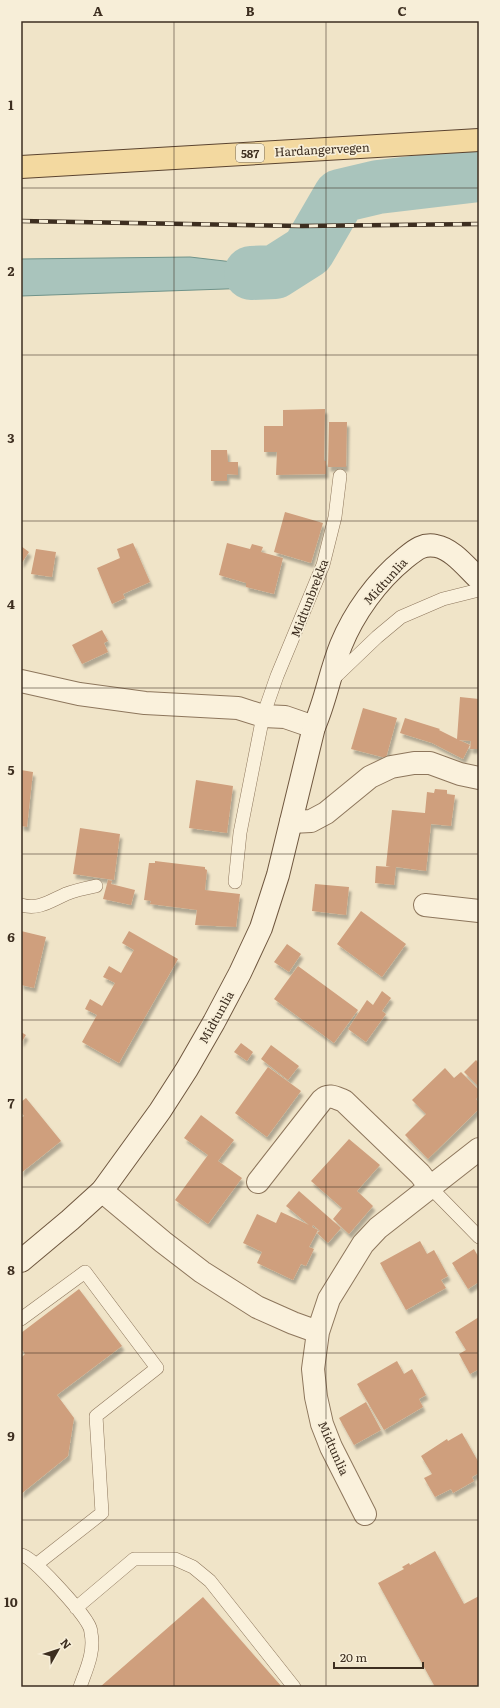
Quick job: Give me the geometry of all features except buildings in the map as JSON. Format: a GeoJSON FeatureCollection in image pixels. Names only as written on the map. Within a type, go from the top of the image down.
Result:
{"type":"FeatureCollection","features":[{"type":"Feature","properties":{"kind":"main road","name":"Hardangervegen"},"geometry":{"type":"LineString","coordinates":[[21,167],[479,140]]}},
{"type":"Feature","properties":{"kind":"street","name":"Midtunlia"},"geometry":{"type":"LineString","coordinates":[[21,1261],[102,1191],[160,1111],[187,1069],[240,973],[261,928],[278,875],[314,727],[322,710],[340,646],[366,600],[398,564],[418,548],[426,545],[437,546],[451,553],[479,579]]}},
{"type":"Feature","properties":{"kind":"street"},"geometry":{"type":"LineString","coordinates":[[21,681],[79,694],[145,703],[238,708],[263,716],[285,717],[314,727]]}},
{"type":"Feature","properties":{"kind":"street"},"geometry":{"type":"LineString","coordinates":[[291,822],[311,822],[326,813],[370,777],[391,767],[414,763],[430,763],[460,774],[479,778]]}},
{"type":"Feature","properties":{"kind":"street"},"geometry":{"type":"LineString","coordinates":[[425,905],[479,911]]}},
{"type":"Feature","properties":{"kind":"street"},"geometry":{"type":"LineString","coordinates":[[258,1182],[322,1100],[325,1097],[331,1096],[344,1101],[420,1174],[430,1187]]}},
{"type":"Feature","properties":{"kind":"street","name":"Midtunlia"},"geometry":{"type":"LineString","coordinates":[[365,1514],[331,1447],[322,1424],[316,1396],[314,1369],[318,1332],[328,1299],[364,1244],[378,1228],[479,1149]]}},
{"type":"Feature","properties":{"kind":"street"},"geometry":{"type":"LineString","coordinates":[[102,1191],[163,1242],[202,1272],[257,1307],[293,1324],[318,1332]]}},
{"type":"Feature","properties":{"kind":"lane","name":"Midtunbrekka"},"geometry":{"type":"LineString","coordinates":[[235,882],[240,833],[263,716],[277,676],[323,565],[335,517],[340,476]]}},
{"type":"Feature","properties":{"kind":"lane"},"geometry":{"type":"LineString","coordinates":[[328,685],[377,637],[401,617],[443,599],[479,590]]}},
{"type":"Feature","properties":{"kind":"lane"},"geometry":{"type":"LineString","coordinates":[[21,905],[36,907],[48,904],[80,889],[96,886]]}},
{"type":"Feature","properties":{"kind":"lane"},"geometry":{"type":"LineString","coordinates":[[430,1187],[479,1237]]}},
{"type":"Feature","properties":{"kind":"lane"},"geometry":{"type":"LineString","coordinates":[[21,1319],[85,1272],[157,1368],[96,1416],[102,1513],[37,1564]]}},
{"type":"Feature","properties":{"kind":"lane"},"geometry":{"type":"LineString","coordinates":[[21,1554],[25,1555],[37,1564],[89,1623],[93,1646],[90,1660],[80,1687]]}},
{"type":"Feature","properties":{"kind":"lane"},"geometry":{"type":"LineString","coordinates":[[76,1608],[134,1559],[175,1559],[193,1567],[210,1581],[294,1687]]}},
{"type":"Feature","properties":{"kind":"water"},"geometry":{"type":"Polygon","coordinates":[[[301,242],[327,242],[310,260],[295,280],[254,288],[21,296],[21,259],[190,257],[250,264],[279,258],[301,242]]]}},
{"type":"Feature","properties":{"kind":"waterway"},"geometry":{"type":"LineString","coordinates":[[251,273],[275,272],[308,251],[340,196],[378,187],[479,175]]}},
{"type":"Feature","properties":{"kind":"railway"},"geometry":{"type":"LineString","coordinates":[[21,221],[302,226],[479,224]]}}]}
